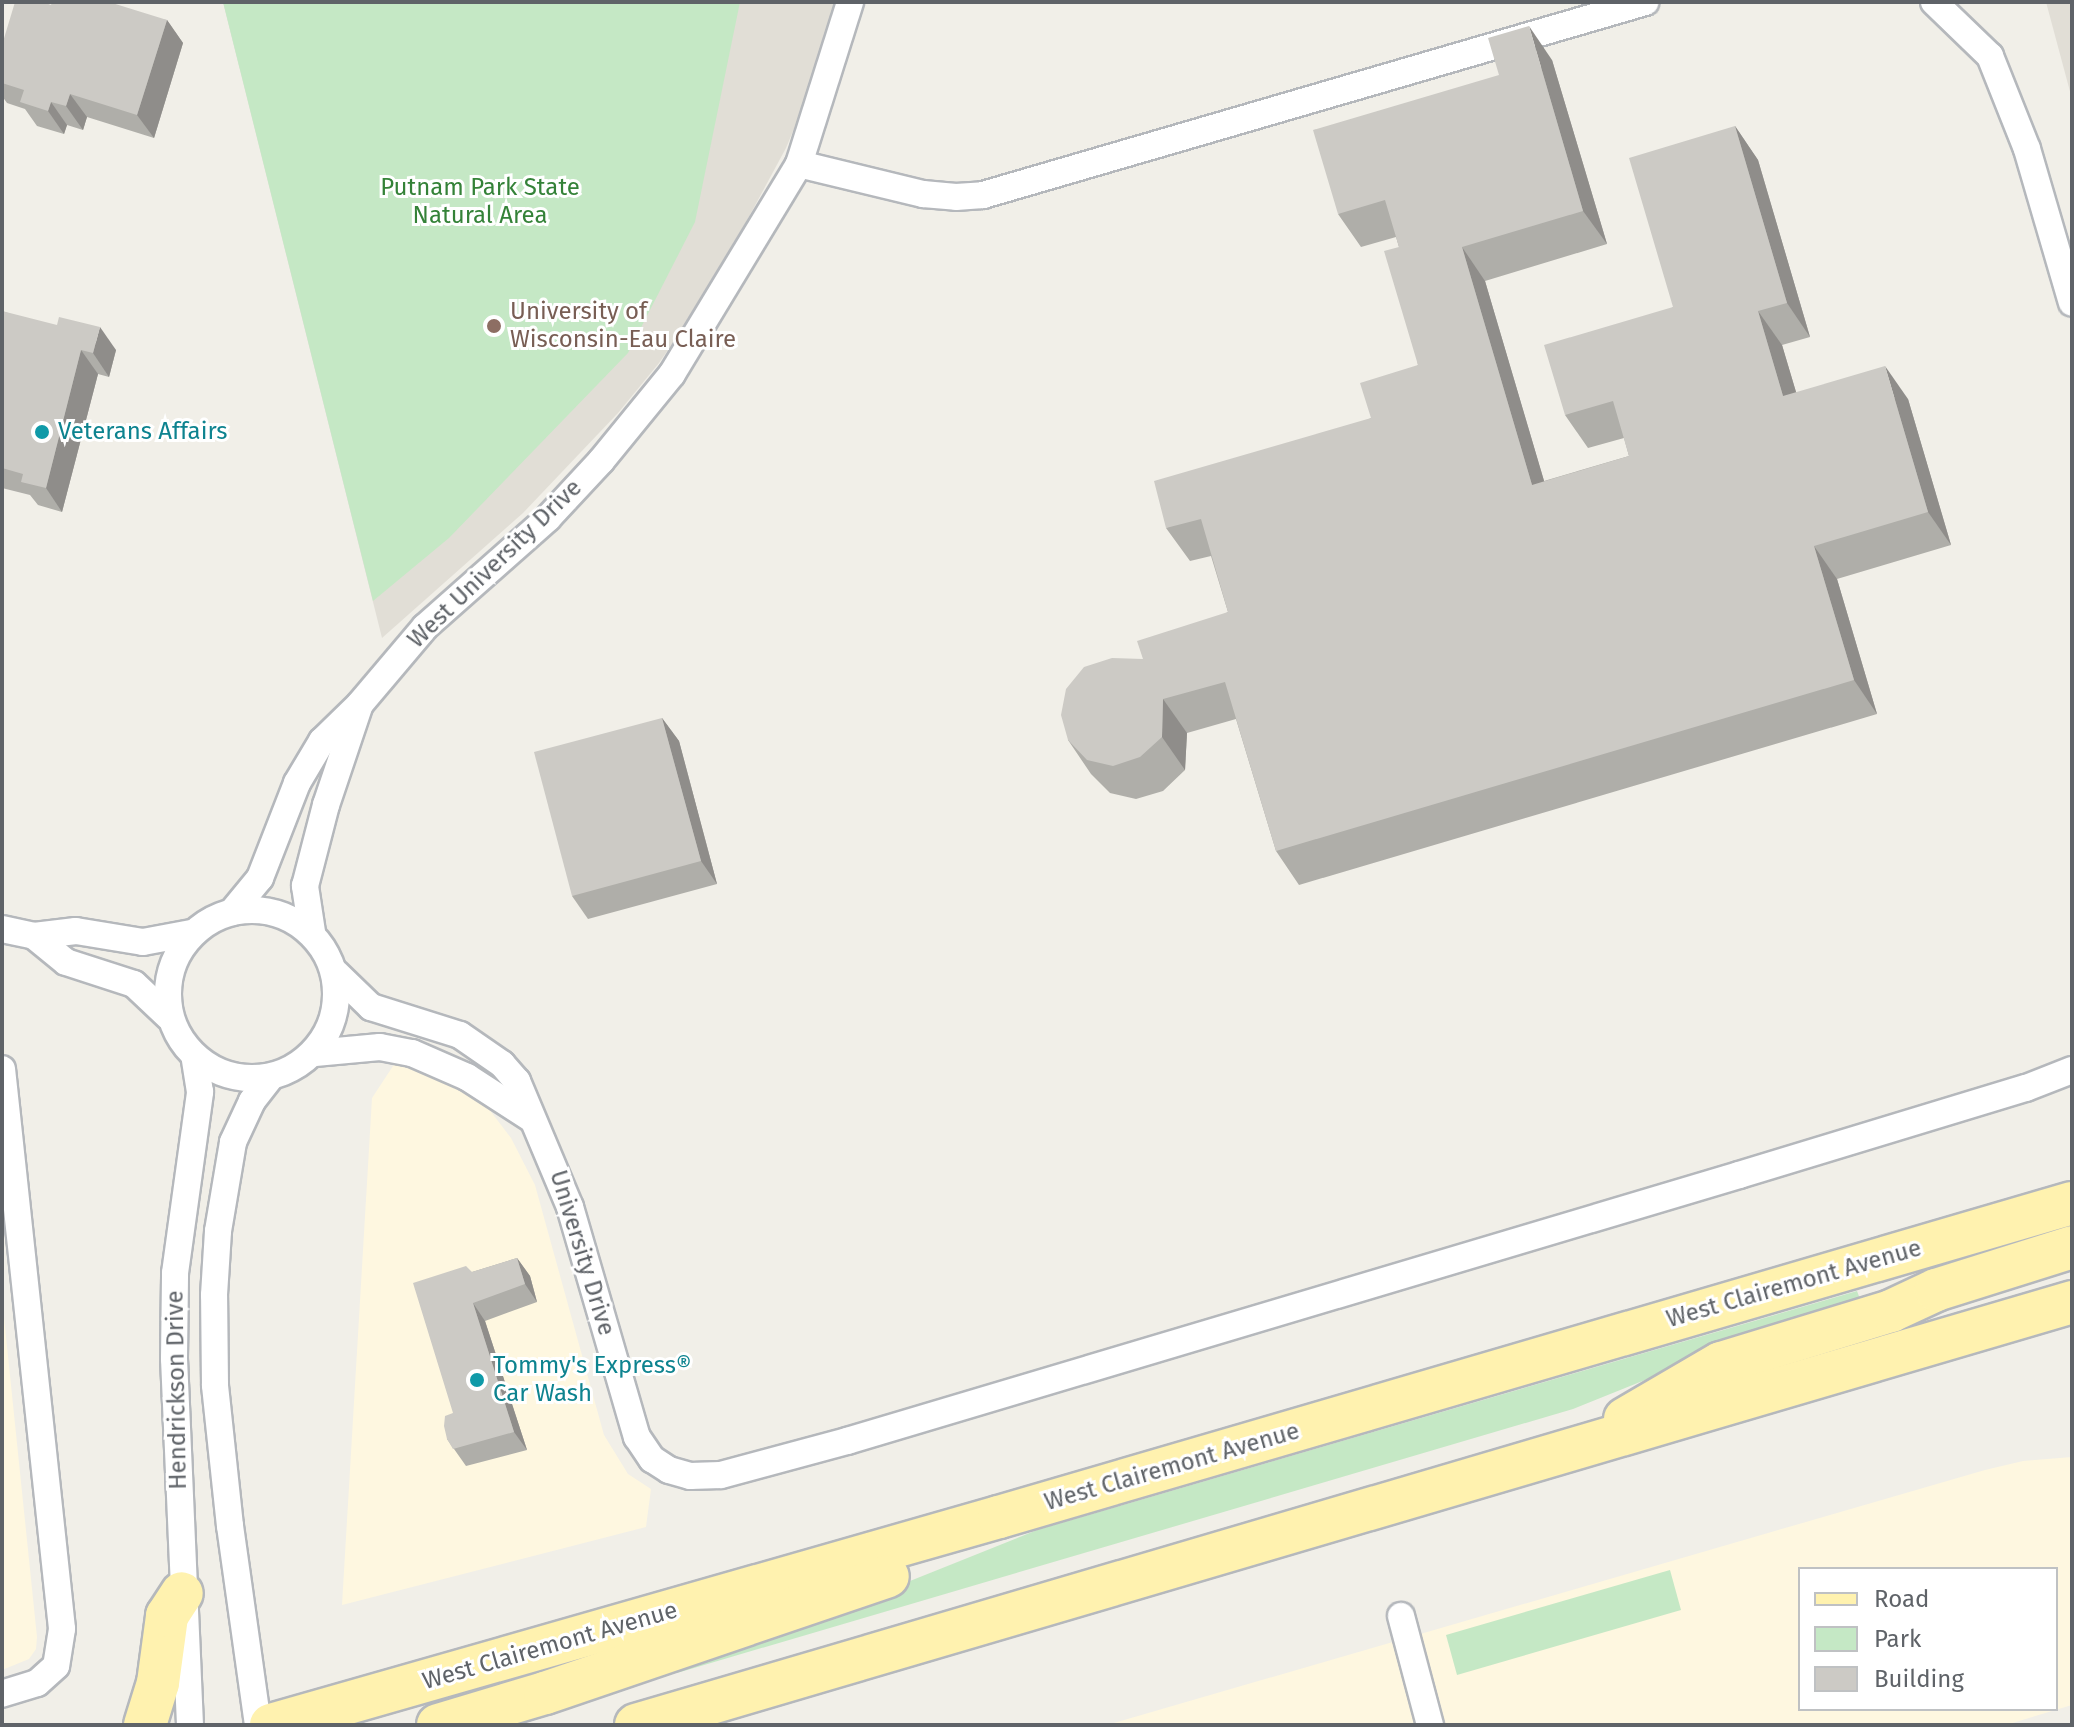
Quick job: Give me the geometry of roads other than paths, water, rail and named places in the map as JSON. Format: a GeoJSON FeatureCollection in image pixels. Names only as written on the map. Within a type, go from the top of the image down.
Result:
{"type":"FeatureCollection","features":[{"type":"Feature","properties":{"kind":"main road","name":"West Clairemont Avenue"},"geometry":{"type":"LineString","coordinates":[[271,1725],[999,1517],[2072,1203]]}},
{"type":"Feature","properties":{"kind":"main road"},"geometry":{"type":"LineString","coordinates":[[1576,1449],[1721,1363],[1891,1311],[1936,1290],[2072,1247]]}},
{"type":"Feature","properties":{"kind":"main road"},"geometry":{"type":"LineString","coordinates":[[636,1725],[2072,1302]]}},
{"type":"Feature","properties":{"kind":"main road"},"geometry":{"type":"LineString","coordinates":[[438,1725],[868,1584],[908,1567],[999,1517]]}},
{"type":"Feature","properties":{"kind":"main road"},"geometry":{"type":"LineString","coordinates":[[145,1725],[158,1683],[167,1616],[182,1593]]}},
{"type":"Feature","properties":{"kind":"street","name":"West University Drive"},"geometry":{"type":"LineString","coordinates":[[232,912],[260,878],[297,783],[322,741],[360,704],[425,627],[548,518],[672,374],[799,164],[850,2]]}},
{"type":"Feature","properties":{"kind":"street"},"geometry":{"type":"LineString","coordinates":[[799,164],[923,194],[956,197],[983,195],[1645,2]]}},
{"type":"Feature","properties":{"kind":"street"},"geometry":{"type":"LineString","coordinates":[[1934,2],[1990,56],[2027,149],[2072,303]]}},
{"type":"Feature","properties":{"kind":"street","name":"West University Drive"},"geometry":{"type":"LineString","coordinates":[[312,932],[305,886],[326,805],[360,704]]}},
{"type":"Feature","properties":{"kind":"street"},"geometry":{"type":"LineString","coordinates":[[2,929],[34,936],[76,931],[143,942],[191,933],[232,912],[262,910],[289,918],[312,932],[336,973],[336,1003],[328,1030],[315,1053],[271,1077],[245,1080],[217,1071],[194,1056],[169,1017],[134,984],[66,962],[34,936]]}},
{"type":"Feature","properties":{"kind":"street"},"geometry":{"type":"LineString","coordinates":[[169,1017],[169,989],[175,959],[191,933]]}},
{"type":"Feature","properties":{"kind":"street","name":"University Drive"},"geometry":{"type":"LineString","coordinates":[[336,973],[371,1007],[435,1024],[482,1048],[517,1081],[552,1158],[570,1207],[637,1437],[652,1459],[669,1470],[690,1476],[721,1475],[847,1441],[1785,1161],[2026,1088],[2072,1070]]}},
{"type":"Feature","properties":{"kind":"street","name":"University Drive"},"geometry":{"type":"LineString","coordinates":[[315,1053],[380,1047],[412,1053],[467,1077],[532,1119]]}},
{"type":"Feature","properties":{"kind":"street","name":"Hendrickson Drive"},"geometry":{"type":"LineString","coordinates":[[190,1725],[174,1359],[175,1273],[200,1092],[194,1056]]}},
{"type":"Feature","properties":{"kind":"street"},"geometry":{"type":"LineString","coordinates":[[2,1069],[62,1629],[56,1666],[37,1683],[2,1694]]}},
{"type":"Feature","properties":{"kind":"street","name":"Hendrickson Drive"},"geometry":{"type":"LineString","coordinates":[[258,1725],[220,1432],[214,1295],[218,1231],[233,1142],[252,1101],[271,1077]]}},
{"type":"Feature","properties":{"kind":"street"},"geometry":{"type":"LineString","coordinates":[[1401,1616],[1430,1725]]}},
{"type":"Feature","properties":{"kind":"place","name":"University of Wisconsin-Eau Claire"},"geometry":{"type":"Point","coordinates":[494,326]}},
{"type":"Feature","properties":{"kind":"place","name":"Veterans Affairs"},"geometry":{"type":"Point","coordinates":[42,432]}},
{"type":"Feature","properties":{"kind":"place","name":"Tommy's Express® Car Wash"},"geometry":{"type":"Point","coordinates":[477,1380]}},
{"type":"Feature","properties":{"kind":"park label","name":"Putnam Park State Natural Area"},"geometry":{"type":"Point","coordinates":[480,202]}}]}
